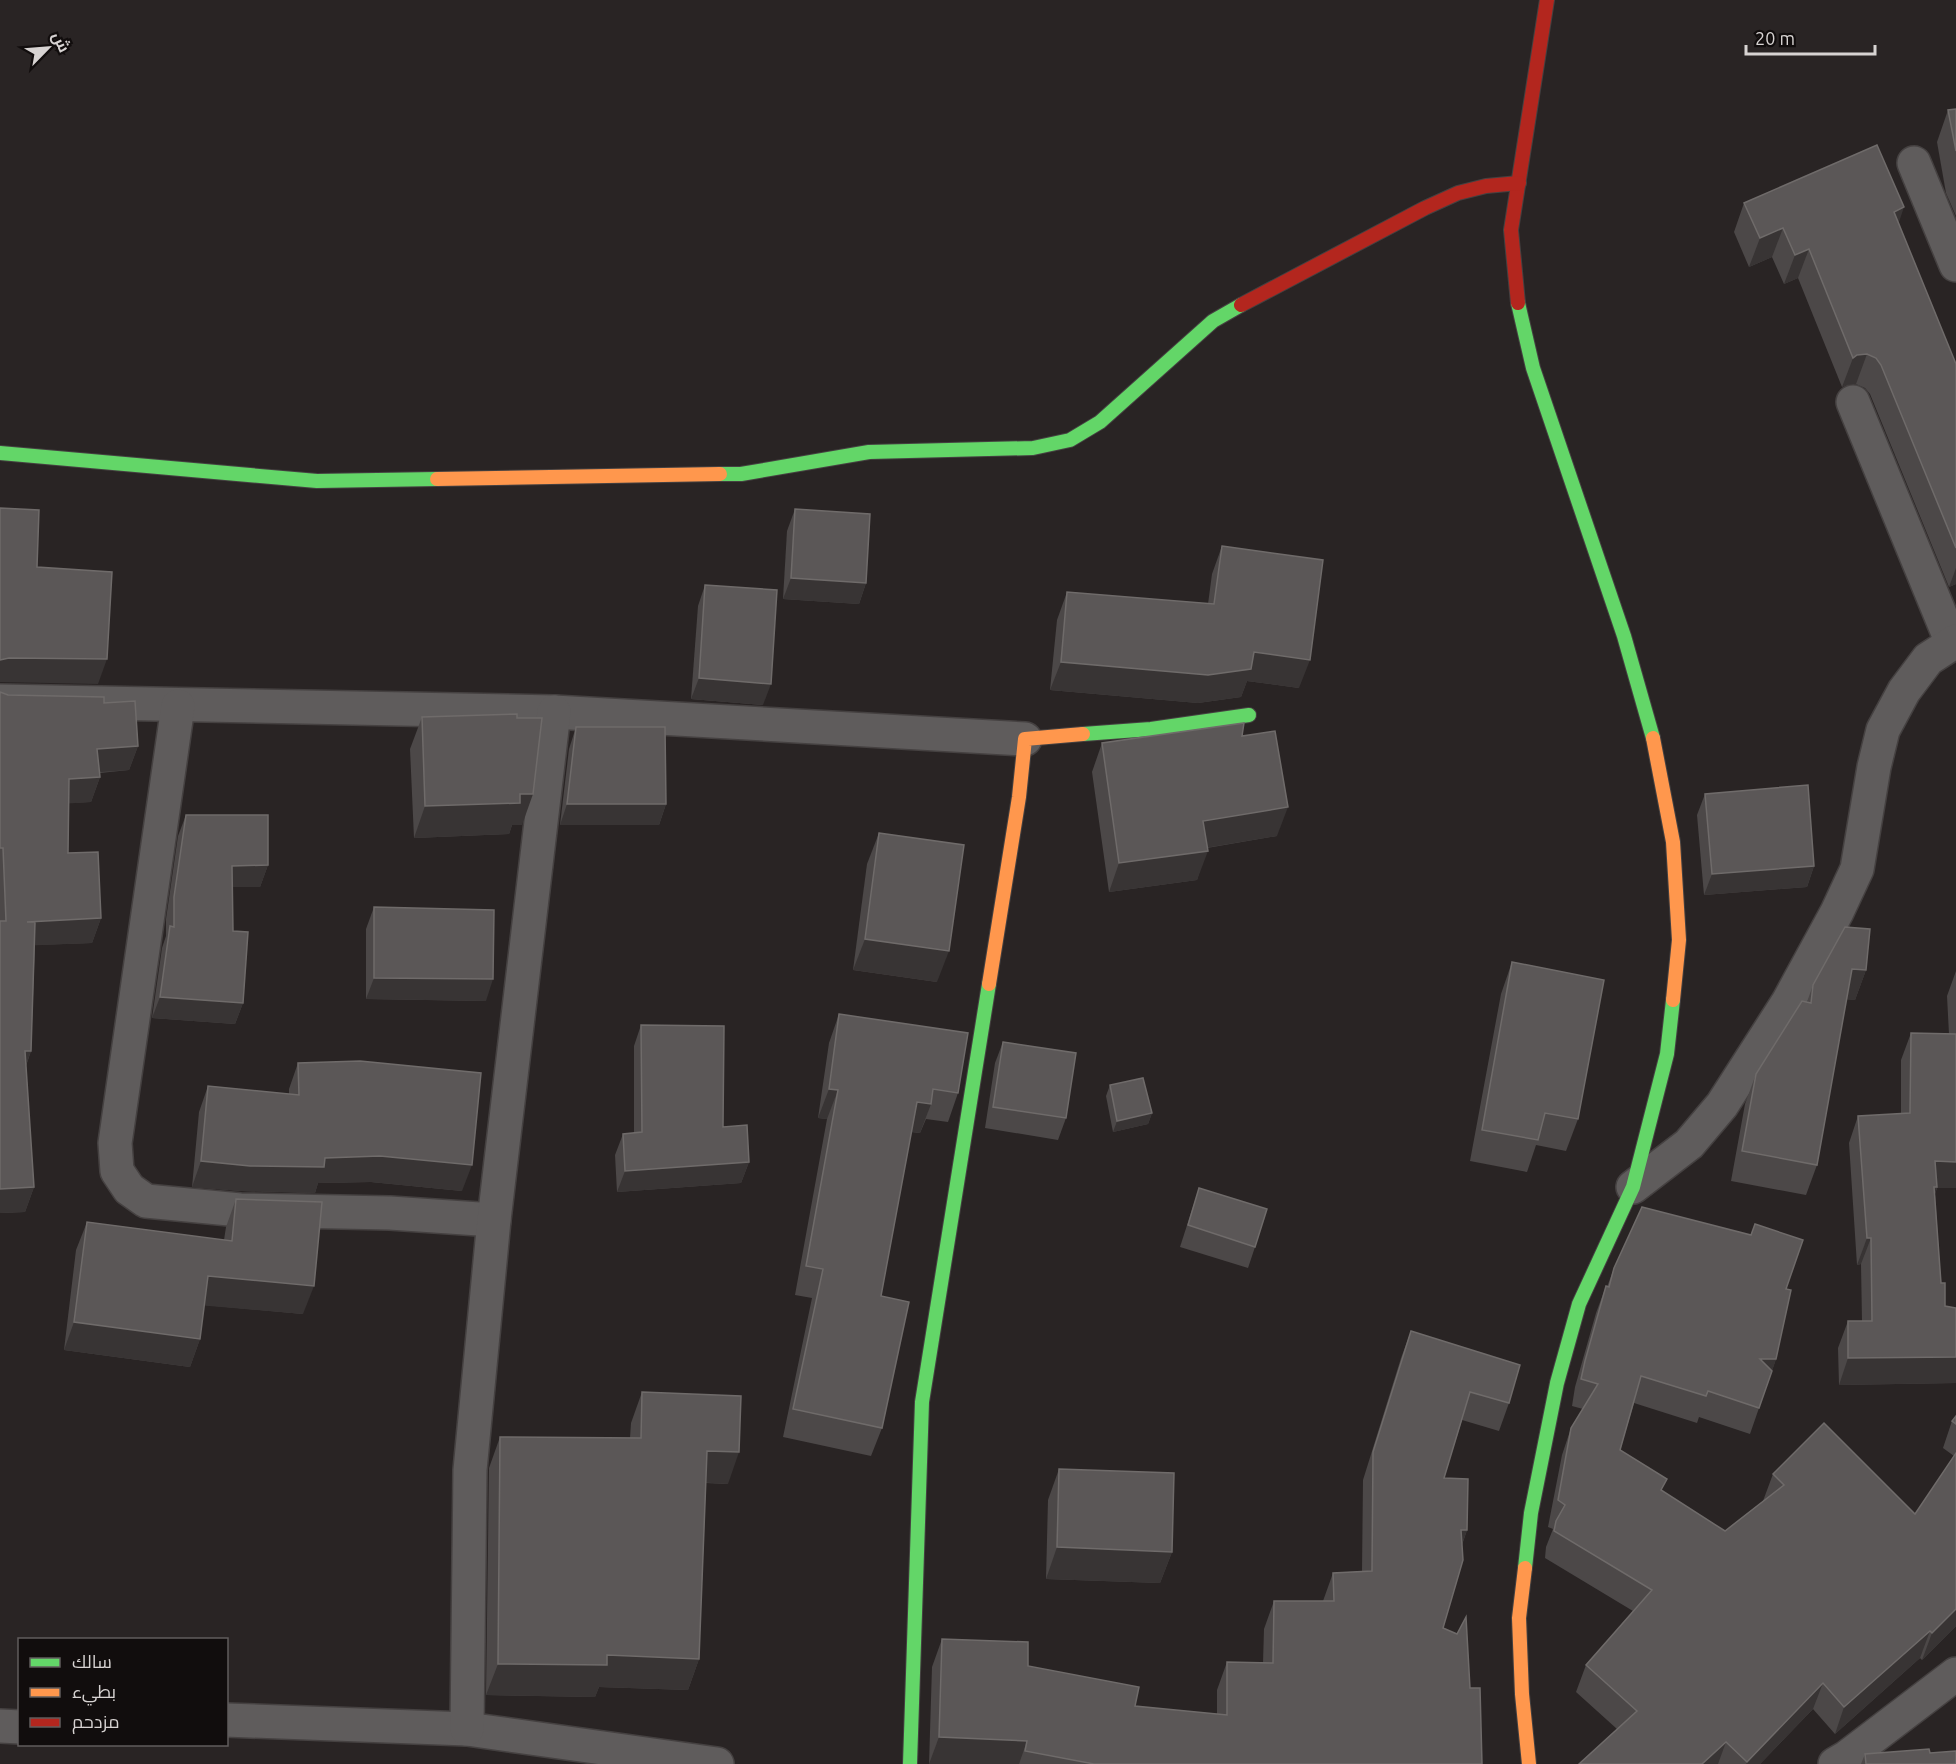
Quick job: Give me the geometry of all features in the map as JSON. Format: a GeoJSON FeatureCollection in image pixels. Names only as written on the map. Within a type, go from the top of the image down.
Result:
{"type":"FeatureCollection","features":[{"type":"Feature","properties":{"kind":"street"},"geometry":{"type":"LineString","coordinates":[[1529,1764],[1522,1694],[1519,1618],[1532,1512],[1557,1383],[1579,1304],[1633,1187],[1667,1054],[1679,940],[1673,842],[1657,750],[1624,636],[1533,368],[1516,294],[1511,230],[1547,0]]}},
{"type":"Feature","properties":{"kind":"street"},"geometry":{"type":"LineString","coordinates":[[1914,163],[1956,266]]}},
{"type":"Feature","properties":{"kind":"street"},"geometry":{"type":"LineString","coordinates":[[0,453],[317,481],[741,474],[869,452],[1033,448],[1070,440],[1100,422],[1213,321],[1262,292],[1458,193],[1486,186],[1519,183]]}},
{"type":"Feature","properties":{"kind":"street"},"geometry":{"type":"LineString","coordinates":[[1633,1187],[1689,1144],[1722,1105],[1788,1002],[1837,912],[1857,869],[1874,767],[1883,730],[1904,691],[1928,659],[1954,642],[1853,402]]}},
{"type":"Feature","properties":{"kind":"street"},"geometry":{"type":"LineString","coordinates":[[0,702],[554,712],[1024,739],[1151,729],[1249,715]]}},
{"type":"Feature","properties":{"kind":"street"},"geometry":{"type":"LineString","coordinates":[[178,706],[115,1143],[117,1171],[129,1189],[146,1201],[240,1210],[390,1213],[494,1220]]}},
{"type":"Feature","properties":{"kind":"street"},"geometry":{"type":"LineString","coordinates":[[467,1729],[470,1470],[494,1220],[554,712]]}},
{"type":"Feature","properties":{"kind":"street"},"geometry":{"type":"LineString","coordinates":[[910,1764],[922,1402],[1019,797],[1024,739]]}},
{"type":"Feature","properties":{"kind":"street"},"geometry":{"type":"LineString","coordinates":[[1835,1764],[1956,1674]]}},
{"type":"Feature","properties":{"kind":"street"},"geometry":{"type":"LineString","coordinates":[[228,1720],[467,1729],[717,1764]]}},
{"type":"Feature","properties":{"kind":"street"},"geometry":{"type":"LineString","coordinates":[[0,1726],[18,1727]]}},
{"type":"Feature","properties":{"kind":"building"},"geometry":{"type":"Polygon","coordinates":[[[1956,109],[1956,151],[1948,110],[1956,109]]]}},
{"type":"Feature","properties":{"kind":"building"},"geometry":{"type":"Polygon","coordinates":[[[1877,145],[1904,207],[1894,212],[1956,364],[1956,548],[1881,365],[1876,358],[1867,354],[1853,358],[1809,249],[1795,255],[1783,228],[1760,238],[1744,203],[1877,145]]]}},
{"type":"Feature","properties":{"kind":"building"},"geometry":{"type":"Polygon","coordinates":[[[0,508],[39,510],[37,567],[112,572],[107,659],[9,658],[0,660],[0,508]]]}},
{"type":"Feature","properties":{"kind":"building"},"geometry":{"type":"Polygon","coordinates":[[[795,509],[870,514],[866,583],[791,578],[795,509]]]}},
{"type":"Feature","properties":{"kind":"building"},"geometry":{"type":"Polygon","coordinates":[[[1222,546],[1323,560],[1310,660],[1254,652],[1251,669],[1208,675],[1061,662],[1067,592],[1214,604],[1222,546]]]}},
{"type":"Feature","properties":{"kind":"building"},"geometry":{"type":"Polygon","coordinates":[[[705,585],[777,590],[771,684],[699,678],[705,585]]]}},
{"type":"Feature","properties":{"kind":"building"},"geometry":{"type":"Polygon","coordinates":[[[0,692],[8,695],[104,697],[104,703],[135,701],[138,746],[97,749],[100,777],[69,779],[68,853],[98,852],[101,918],[27,922],[35,922],[31,1051],[25,1051],[34,1187],[0,1189],[0,921],[6,921],[3,848],[0,848],[0,692]]]}},
{"type":"Feature","properties":{"kind":"building"},"geometry":{"type":"Polygon","coordinates":[[[517,714],[517,718],[542,718],[533,794],[520,794],[520,803],[425,806],[422,717],[517,714]]]}},
{"type":"Feature","properties":{"kind":"building"},"geometry":{"type":"Polygon","coordinates":[[[1244,723],[1242,736],[1275,731],[1288,807],[1203,821],[1208,851],[1119,863],[1102,743],[1244,723]]]}},
{"type":"Feature","properties":{"kind":"building"},"geometry":{"type":"Polygon","coordinates":[[[576,727],[665,727],[666,804],[567,804],[576,727]]]}},
{"type":"Feature","properties":{"kind":"building"},"geometry":{"type":"Polygon","coordinates":[[[1808,785],[1814,866],[1712,874],[1705,794],[1808,785]]]}},
{"type":"Feature","properties":{"kind":"building"},"geometry":{"type":"Polygon","coordinates":[[[186,815],[268,815],[268,865],[232,866],[233,931],[248,932],[243,1003],[160,997],[170,926],[174,927],[174,897],[186,815]]]}},
{"type":"Feature","properties":{"kind":"building"},"geometry":{"type":"Polygon","coordinates":[[[879,833],[964,845],[949,951],[865,939],[879,833]]]}},
{"type":"Feature","properties":{"kind":"building"},"geometry":{"type":"Polygon","coordinates":[[[374,907],[494,910],[493,979],[374,978],[374,907]]]}},
{"type":"Feature","properties":{"kind":"building"},"geometry":{"type":"Polygon","coordinates":[[[1845,927],[1870,929],[1866,970],[1852,969],[1817,1165],[1742,1151],[1756,1074],[1802,1001],[1811,1003],[1813,985],[1845,927]]]}},
{"type":"Feature","properties":{"kind":"building"},"geometry":{"type":"Polygon","coordinates":[[[1512,962],[1604,980],[1578,1119],[1545,1113],[1538,1140],[1482,1130],[1512,962]]]}},
{"type":"Feature","properties":{"kind":"building"},"geometry":{"type":"Polygon","coordinates":[[[839,1014],[968,1033],[958,1093],[933,1089],[931,1104],[917,1102],[881,1296],[909,1302],[882,1428],[793,1409],[823,1269],[806,1266],[838,1090],[829,1089],[839,1014]]]}},
{"type":"Feature","properties":{"kind":"building"},"geometry":{"type":"Polygon","coordinates":[[[641,1025],[724,1026],[723,1127],[747,1125],[749,1162],[625,1171],[623,1134],[642,1132],[641,1025]]]}},
{"type":"Feature","properties":{"kind":"building"},"geometry":{"type":"Polygon","coordinates":[[[1911,1033],[1956,1034],[1956,1162],[1935,1161],[1937,1187],[1934,1187],[1941,1283],[1945,1283],[1945,1306],[1956,1308],[1956,1357],[1848,1358],[1848,1321],[1872,1321],[1871,1238],[1867,1238],[1858,1116],[1910,1113],[1911,1033]]]}},
{"type":"Feature","properties":{"kind":"building"},"geometry":{"type":"Polygon","coordinates":[[[1003,1042],[1076,1053],[1066,1118],[993,1107],[1003,1042]]]}},
{"type":"Feature","properties":{"kind":"building"},"geometry":{"type":"Polygon","coordinates":[[[360,1061],[481,1073],[472,1165],[380,1156],[325,1158],[324,1167],[250,1166],[201,1161],[208,1086],[299,1095],[298,1063],[360,1061]]]}},
{"type":"Feature","properties":{"kind":"building"},"geometry":{"type":"Polygon","coordinates":[[[1143,1078],[1152,1113],[1117,1121],[1110,1085],[1143,1078]]]}},
{"type":"Feature","properties":{"kind":"building"},"geometry":{"type":"Polygon","coordinates":[[[1199,1188],[1267,1209],[1255,1247],[1188,1225],[1199,1188]]]}},
{"type":"Feature","properties":{"kind":"building"},"geometry":{"type":"Polygon","coordinates":[[[236,1199],[322,1202],[314,1286],[208,1276],[200,1339],[74,1322],[87,1222],[232,1241],[236,1199]]]}},
{"type":"Feature","properties":{"kind":"building"},"geometry":{"type":"Polygon","coordinates":[[[1642,1207],[1751,1235],[1755,1224],[1803,1240],[1786,1289],[1791,1290],[1776,1359],[1760,1359],[1772,1371],[1759,1408],[1708,1391],[1706,1396],[1641,1376],[1620,1450],[1667,1479],[1661,1490],[1725,1531],[1784,1485],[1773,1474],[1824,1423],[1915,1514],[1956,1453],[1956,1609],[1932,1633],[1930,1631],[1844,1707],[1823,1683],[1747,1762],[1726,1742],[1702,1764],[1579,1764],[1637,1711],[1586,1665],[1652,1590],[1554,1531],[1556,1521],[1565,1505],[1558,1500],[1571,1428],[1598,1384],[1581,1379],[1585,1361],[1606,1286],[1609,1287],[1614,1268],[1642,1207]]]}},
{"type":"Feature","properties":{"kind":"building"},"geometry":{"type":"Polygon","coordinates":[[[1411,1331],[1520,1365],[1509,1403],[1470,1392],[1444,1478],[1468,1479],[1467,1530],[1461,1530],[1463,1560],[1443,1628],[1457,1634],[1466,1617],[1470,1688],[1480,1688],[1482,1764],[1094,1764],[1025,1751],[1027,1741],[939,1737],[942,1639],[1028,1642],[1028,1666],[1139,1687],[1135,1706],[1227,1715],[1227,1662],[1273,1663],[1274,1601],[1334,1601],[1333,1573],[1372,1571],[1373,1452],[1411,1331]]]}},
{"type":"Feature","properties":{"kind":"building"},"geometry":{"type":"Polygon","coordinates":[[[642,1392],[741,1396],[739,1452],[707,1451],[699,1659],[607,1655],[607,1665],[498,1664],[500,1437],[641,1438],[642,1392]]]}},
{"type":"Feature","properties":{"kind":"building"},"geometry":{"type":"Polygon","coordinates":[[[1059,1469],[1174,1473],[1172,1552],[1057,1547],[1059,1469]]]}},
{"type":"Feature","properties":{"kind":"building"},"geometry":{"type":"Polygon","coordinates":[[[1929,1749],[1930,1753],[1956,1751],[1956,1764],[1866,1764],[1865,1754],[1929,1749]]]}},
{"type":"Feature","properties":{"kind":"traffic: fast"},"geometry":{"type":"LineString","coordinates":[[1518,303],[1533,368],[1624,636],[1653,738]]}},
{"type":"Feature","properties":{"kind":"traffic: fast"},"geometry":{"type":"LineString","coordinates":[[720,474],[741,474],[869,452],[1033,448],[1070,440],[1100,422],[1213,321],[1241,305]]}},
{"type":"Feature","properties":{"kind":"traffic: fast"},"geometry":{"type":"LineString","coordinates":[[0,453],[317,481],[437,479]]}},
{"type":"Feature","properties":{"kind":"traffic: fast"},"geometry":{"type":"LineString","coordinates":[[1083,734],[1151,729],[1249,715]]}},
{"type":"Feature","properties":{"kind":"traffic: fast"},"geometry":{"type":"LineString","coordinates":[[910,1764],[922,1402],[989,984]]}},
{"type":"Feature","properties":{"kind":"traffic: fast"},"geometry":{"type":"LineString","coordinates":[[1525,1568],[1531,1513],[1557,1383],[1579,1304],[1633,1187],[1667,1054],[1673,1000]]}},
{"type":"Feature","properties":{"kind":"traffic: slow"},"geometry":{"type":"LineString","coordinates":[[437,479],[720,474]]}},
{"type":"Feature","properties":{"kind":"traffic: slow"},"geometry":{"type":"LineString","coordinates":[[989,984],[1019,797],[1025,739],[1083,734]]}},
{"type":"Feature","properties":{"kind":"traffic: slow"},"geometry":{"type":"LineString","coordinates":[[1653,738],[1673,842],[1679,940],[1673,1000]]}},
{"type":"Feature","properties":{"kind":"traffic: slow"},"geometry":{"type":"LineString","coordinates":[[1525,1568],[1519,1618],[1522,1694],[1529,1764]]}},
{"type":"Feature","properties":{"kind":"traffic: jam"},"geometry":{"type":"LineString","coordinates":[[1518,303],[1511,230],[1547,0]]}},
{"type":"Feature","properties":{"kind":"traffic: jam"},"geometry":{"type":"LineString","coordinates":[[1241,305],[1425,208],[1458,193],[1486,186],[1519,183]]}}]}
